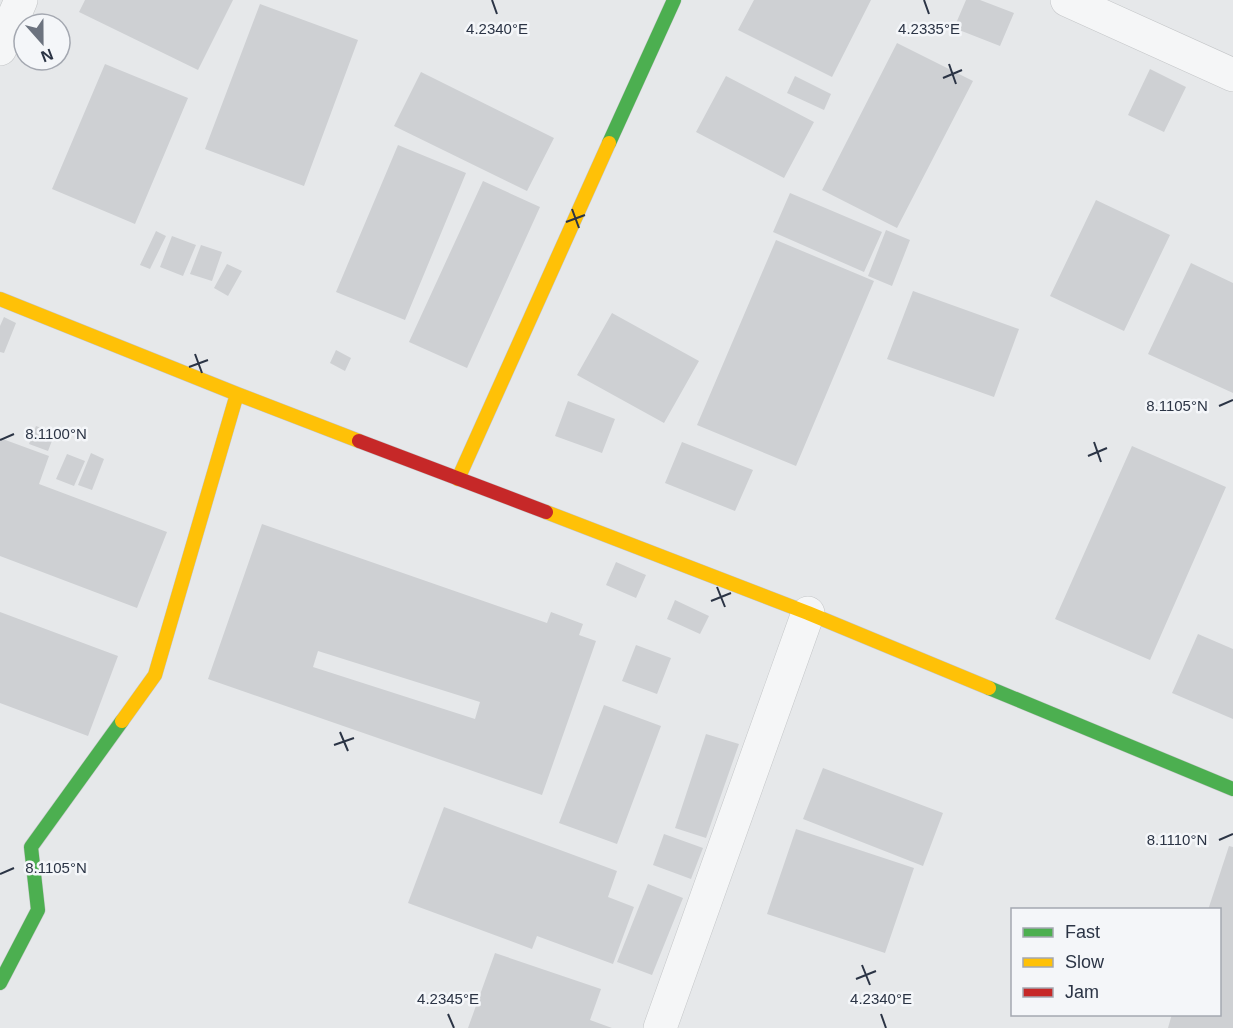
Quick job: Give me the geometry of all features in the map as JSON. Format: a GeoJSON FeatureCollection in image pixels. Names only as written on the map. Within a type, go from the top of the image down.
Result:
{"type":"FeatureCollection","features":[{"type":"Feature","properties":{"kind":"street"},"geometry":{"type":"LineString","coordinates":[[0,49],[21,0]]}},
{"type":"Feature","properties":{"kind":"street"},"geometry":{"type":"LineString","coordinates":[[458,479],[674,0]]}},
{"type":"Feature","properties":{"kind":"street"},"geometry":{"type":"LineString","coordinates":[[1067,0],[1233,75]]}},
{"type":"Feature","properties":{"kind":"street"},"geometry":{"type":"LineString","coordinates":[[0,300],[237,394],[808,613],[1233,789]]}},
{"type":"Feature","properties":{"kind":"street"},"geometry":{"type":"LineString","coordinates":[[0,983],[38,910],[31,847],[155,675],[237,394]]}},
{"type":"Feature","properties":{"kind":"street"},"geometry":{"type":"LineString","coordinates":[[660,1028],[808,613]]}},
{"type":"Feature","properties":{"kind":"building"},"geometry":{"type":"Polygon","coordinates":[[[85,0],[233,0],[198,70],[79,12],[85,0]]]}},
{"type":"Feature","properties":{"kind":"building"},"geometry":{"type":"Polygon","coordinates":[[[754,0],[871,0],[832,77],[738,30],[754,0]]]}},
{"type":"Feature","properties":{"kind":"building"},"geometry":{"type":"Polygon","coordinates":[[[966,0],[980,0],[1014,13],[1000,46],[954,28],[966,0]]]}},
{"type":"Feature","properties":{"kind":"building"},"geometry":{"type":"Polygon","coordinates":[[[260,4],[358,40],[304,186],[205,149],[260,4]]]}},
{"type":"Feature","properties":{"kind":"building"},"geometry":{"type":"Polygon","coordinates":[[[897,43],[973,81],[897,228],[822,190],[897,43]]]}},
{"type":"Feature","properties":{"kind":"building"},"geometry":{"type":"Polygon","coordinates":[[[105,64],[188,98],[135,224],[52,189],[105,64]]]}},
{"type":"Feature","properties":{"kind":"building"},"geometry":{"type":"Polygon","coordinates":[[[1150,69],[1186,87],[1164,132],[1128,115],[1150,69]]]}},
{"type":"Feature","properties":{"kind":"building"},"geometry":{"type":"Polygon","coordinates":[[[421,72],[554,138],[527,191],[394,126],[421,72]]]}},
{"type":"Feature","properties":{"kind":"building"},"geometry":{"type":"Polygon","coordinates":[[[726,76],[814,122],[784,178],[696,132],[726,76]]]}},
{"type":"Feature","properties":{"kind":"building"},"geometry":{"type":"Polygon","coordinates":[[[795,76],[831,94],[824,110],[787,93],[795,76]]]}},
{"type":"Feature","properties":{"kind":"building"},"geometry":{"type":"Polygon","coordinates":[[[398,145],[466,173],[405,320],[336,292],[398,145]]]}},
{"type":"Feature","properties":{"kind":"building"},"geometry":{"type":"Polygon","coordinates":[[[483,181],[540,207],[467,368],[409,342],[483,181]]]}},
{"type":"Feature","properties":{"kind":"building"},"geometry":{"type":"Polygon","coordinates":[[[790,193],[882,232],[864,272],[773,232],[790,193]]]}},
{"type":"Feature","properties":{"kind":"building"},"geometry":{"type":"Polygon","coordinates":[[[1096,200],[1170,235],[1124,331],[1050,296],[1096,200]]]}},
{"type":"Feature","properties":{"kind":"building"},"geometry":{"type":"Polygon","coordinates":[[[886,230],[910,240],[892,286],[868,276],[886,230]]]}},
{"type":"Feature","properties":{"kind":"building"},"geometry":{"type":"Polygon","coordinates":[[[156,231],[166,236],[150,269],[140,265],[156,231]]]}},
{"type":"Feature","properties":{"kind":"building"},"geometry":{"type":"Polygon","coordinates":[[[172,236],[196,245],[183,276],[160,267],[172,236]]]}},
{"type":"Feature","properties":{"kind":"building"},"geometry":{"type":"Polygon","coordinates":[[[776,240],[874,281],[796,466],[697,425],[776,240]]]}},
{"type":"Feature","properties":{"kind":"building"},"geometry":{"type":"Polygon","coordinates":[[[201,245],[222,252],[212,281],[190,274],[201,245]]]}},
{"type":"Feature","properties":{"kind":"building"},"geometry":{"type":"Polygon","coordinates":[[[1191,263],[1233,283],[1233,393],[1148,354],[1191,263]]]}},
{"type":"Feature","properties":{"kind":"building"},"geometry":{"type":"Polygon","coordinates":[[[227,264],[242,271],[228,296],[214,288],[227,264]]]}},
{"type":"Feature","properties":{"kind":"building"},"geometry":{"type":"Polygon","coordinates":[[[913,291],[1019,329],[994,397],[887,359],[913,291]]]}},
{"type":"Feature","properties":{"kind":"building"},"geometry":{"type":"Polygon","coordinates":[[[612,313],[699,361],[664,423],[577,375],[612,313]]]}},
{"type":"Feature","properties":{"kind":"building"},"geometry":{"type":"Polygon","coordinates":[[[4,317],[16,323],[4,353],[0,352],[0,326],[4,317]]]}},
{"type":"Feature","properties":{"kind":"building"},"geometry":{"type":"Polygon","coordinates":[[[336,350],[351,358],[345,371],[330,363],[336,350]]]}},
{"type":"Feature","properties":{"kind":"building"},"geometry":{"type":"Polygon","coordinates":[[[568,401],[615,419],[602,453],[555,436],[568,401]]]}},
{"type":"Feature","properties":{"kind":"building"},"geometry":{"type":"Polygon","coordinates":[[[36,426],[55,433],[48,451],[29,444],[36,426]]]}},
{"type":"Feature","properties":{"kind":"building"},"geometry":{"type":"Polygon","coordinates":[[[0,438],[49,456],[39,484],[167,532],[137,608],[0,556],[0,438]]]}},
{"type":"Feature","properties":{"kind":"building"},"geometry":{"type":"Polygon","coordinates":[[[682,442],[753,470],[735,511],[665,483],[682,442]]]}},
{"type":"Feature","properties":{"kind":"building"},"geometry":{"type":"Polygon","coordinates":[[[1132,446],[1226,487],[1150,660],[1055,619],[1132,446]]]}},
{"type":"Feature","properties":{"kind":"building"},"geometry":{"type":"Polygon","coordinates":[[[91,453],[104,459],[92,490],[78,485],[91,453]]]}},
{"type":"Feature","properties":{"kind":"building"},"geometry":{"type":"Polygon","coordinates":[[[67,454],[85,461],[74,486],[56,479],[67,454]]]}},
{"type":"Feature","properties":{"kind":"building"},"geometry":{"type":"Polygon","coordinates":[[[262,524],[547,623],[551,612],[583,624],[579,635],[596,641],[542,795],[208,679],[262,524]],[[318,651],[313,667],[475,719],[480,702],[318,651]]]}},
{"type":"Feature","properties":{"kind":"building"},"geometry":{"type":"Polygon","coordinates":[[[616,562],[646,575],[636,598],[606,585],[616,562]]]}},
{"type":"Feature","properties":{"kind":"building"},"geometry":{"type":"Polygon","coordinates":[[[675,600],[709,616],[700,634],[667,619],[675,600]]]}},
{"type":"Feature","properties":{"kind":"building"},"geometry":{"type":"Polygon","coordinates":[[[0,612],[118,656],[88,736],[0,703],[0,612]]]}},
{"type":"Feature","properties":{"kind":"building"},"geometry":{"type":"Polygon","coordinates":[[[1198,634],[1233,649],[1233,719],[1172,693],[1198,634]]]}},
{"type":"Feature","properties":{"kind":"building"},"geometry":{"type":"Polygon","coordinates":[[[636,645],[671,658],[657,694],[622,681],[636,645]]]}},
{"type":"Feature","properties":{"kind":"building"},"geometry":{"type":"Polygon","coordinates":[[[604,705],[661,726],[617,844],[559,823],[604,705]]]}},
{"type":"Feature","properties":{"kind":"building"},"geometry":{"type":"Polygon","coordinates":[[[706,734],[739,744],[706,838],[675,828],[706,734]]]}},
{"type":"Feature","properties":{"kind":"building"},"geometry":{"type":"Polygon","coordinates":[[[823,768],[943,813],[923,866],[803,819],[823,768]]]}},
{"type":"Feature","properties":{"kind":"building"},"geometry":{"type":"Polygon","coordinates":[[[444,807],[617,871],[608,897],[634,907],[613,964],[537,936],[532,949],[408,903],[444,807]]]}},
{"type":"Feature","properties":{"kind":"building"},"geometry":{"type":"Polygon","coordinates":[[[796,829],[914,868],[885,953],[767,914],[796,829]]]}},
{"type":"Feature","properties":{"kind":"building"},"geometry":{"type":"Polygon","coordinates":[[[664,834],[703,848],[691,879],[653,865],[664,834]]]}},
{"type":"Feature","properties":{"kind":"building"},"geometry":{"type":"Polygon","coordinates":[[[1229,846],[1233,847],[1233,1028],[1168,1028],[1171,1016],[1221,1016],[1221,908],[1209,908],[1229,846]]]}},
{"type":"Feature","properties":{"kind":"building"},"geometry":{"type":"Polygon","coordinates":[[[648,884],[683,898],[652,975],[617,962],[648,884]]]}},
{"type":"Feature","properties":{"kind":"building"},"geometry":{"type":"Polygon","coordinates":[[[495,953],[601,989],[590,1020],[612,1028],[468,1028],[495,953]]]}},
{"type":"Feature","properties":{"kind":"traffic: fast"},"geometry":{"type":"LineString","coordinates":[[609,143],[674,0]]}},
{"type":"Feature","properties":{"kind":"traffic: fast"},"geometry":{"type":"LineString","coordinates":[[989,688],[1233,789]]}},
{"type":"Feature","properties":{"kind":"traffic: fast"},"geometry":{"type":"LineString","coordinates":[[0,983],[38,910],[31,847],[122,721]]}},
{"type":"Feature","properties":{"kind":"traffic: slow"},"geometry":{"type":"LineString","coordinates":[[458,479],[609,143]]}},
{"type":"Feature","properties":{"kind":"traffic: slow"},"geometry":{"type":"LineString","coordinates":[[0,299],[359,441]]}},
{"type":"Feature","properties":{"kind":"traffic: slow"},"geometry":{"type":"LineString","coordinates":[[122,721],[155,675],[237,394]]}},
{"type":"Feature","properties":{"kind":"traffic: slow"},"geometry":{"type":"LineString","coordinates":[[546,512],[808,613],[989,688]]}},
{"type":"Feature","properties":{"kind":"traffic: jam"},"geometry":{"type":"LineString","coordinates":[[359,441],[546,512]]}}]}
